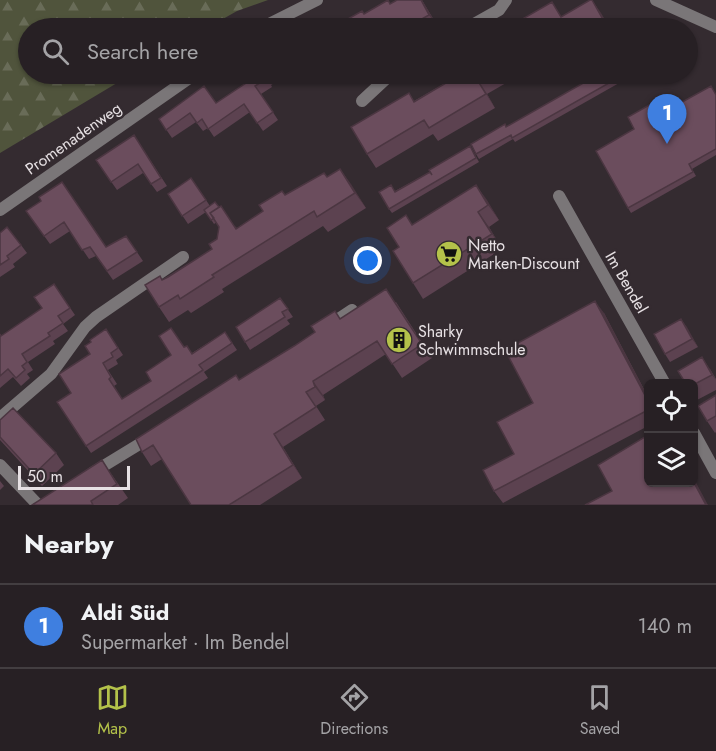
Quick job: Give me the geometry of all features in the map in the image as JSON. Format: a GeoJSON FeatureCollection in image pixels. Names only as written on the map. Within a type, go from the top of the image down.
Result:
{"type":"FeatureCollection","features":[{"type":"Feature","properties":{"kind":"street"},"geometry":{"type":"LineString","coordinates":[[281,18],[317,0]]}},
{"type":"Feature","properties":{"kind":"street"},"geometry":{"type":"LineString","coordinates":[[485,18],[499,10],[506,0]]}},
{"type":"Feature","properties":{"kind":"street"},"geometry":{"type":"LineString","coordinates":[[656,0],[696,18]]}},
{"type":"Feature","properties":{"kind":"street"},"geometry":{"type":"LineString","coordinates":[[698,19],[716,27]]}},
{"type":"Feature","properties":{"kind":"street","name":"Promenadenweg"},"geometry":{"type":"LineString","coordinates":[[0,210],[181,84]]}},
{"type":"Feature","properties":{"kind":"street"},"geometry":{"type":"LineString","coordinates":[[362,101],[380,84]]}},
{"type":"Feature","properties":{"kind":"street","name":"Im Bendel"},"geometry":{"type":"LineString","coordinates":[[559,196],[662,379]]}},
{"type":"Feature","properties":{"kind":"street"},"geometry":{"type":"LineString","coordinates":[[0,418],[51,374],[85,327],[96,317],[183,257]]}},
{"type":"Feature","properties":{"kind":"street"},"geometry":{"type":"LineString","coordinates":[[317,333],[352,310]]}},
{"type":"Feature","properties":{"kind":"street"},"geometry":{"type":"LineString","coordinates":[[79,482],[158,432]]}},
{"type":"Feature","properties":{"kind":"street"},"geometry":{"type":"LineString","coordinates":[[698,442],[716,473]]}},
{"type":"Feature","properties":{"kind":"street"},"geometry":{"type":"LineString","coordinates":[[0,465],[43,503]]}},
{"type":"Feature","properties":{"kind":"green space"},"geometry":{"type":"Polygon","coordinates":[[[0,0],[268,0],[225,18],[18,18],[18,84],[115,84],[0,153],[0,0]]]}},
{"type":"Feature","properties":{"kind":"building"},"geometry":{"type":"Polygon","coordinates":[[[388,0],[390,4],[397,0],[421,0],[429,15],[424,18],[350,18],[362,11],[364,14],[388,0]]]}},
{"type":"Feature","properties":{"kind":"building"},"geometry":{"type":"Polygon","coordinates":[[[592,0],[602,18],[524,18],[552,2],[561,17],[592,0]]]}},
{"type":"Feature","properties":{"kind":"building"},"geometry":{"type":"Polygon","coordinates":[[[244,84],[258,84],[255,86],[273,112],[257,123],[244,104],[208,129],[202,119],[197,123],[190,113],[166,130],[159,119],[204,86],[216,103],[244,84]]]}},
{"type":"Feature","properties":{"kind":"building"},"geometry":{"type":"Polygon","coordinates":[[[444,84],[480,84],[486,94],[429,128],[424,120],[367,154],[351,127],[409,93],[414,102],[444,84]]]}},
{"type":"Feature","properties":{"kind":"building"},"geometry":{"type":"Polygon","coordinates":[[[581,84],[607,84],[512,138],[511,135],[476,154],[471,144],[505,124],[506,127],[581,84]]]}},
{"type":"Feature","properties":{"kind":"building"},"geometry":{"type":"Polygon","coordinates":[[[711,86],[716,95],[716,149],[689,164],[693,172],[628,208],[596,151],[634,129],[628,117],[651,104],[657,116],[711,86]]]}},
{"type":"Feature","properties":{"kind":"building"},"geometry":{"type":"Polygon","coordinates":[[[134,135],[161,178],[151,184],[138,164],[111,182],[96,160],[134,135]]]}},
{"type":"Feature","properties":{"kind":"building"},"geometry":{"type":"Polygon","coordinates":[[[470,146],[476,158],[389,209],[379,192],[391,185],[395,192],[430,172],[432,175],[429,170],[470,146]]]}},
{"type":"Feature","properties":{"kind":"building"},"geometry":{"type":"Polygon","coordinates":[[[340,169],[355,193],[317,217],[314,211],[212,275],[214,277],[180,299],[178,295],[159,307],[145,285],[160,276],[162,280],[168,277],[212,249],[209,244],[217,239],[219,227],[210,213],[221,206],[236,229],[263,211],[259,205],[282,191],[285,195],[324,173],[327,177],[340,169]]]}},
{"type":"Feature","properties":{"kind":"building"},"geometry":{"type":"Polygon","coordinates":[[[191,178],[206,200],[182,216],[168,194],[191,178]]]}},
{"type":"Feature","properties":{"kind":"building"},"geometry":{"type":"Polygon","coordinates":[[[62,182],[106,247],[126,236],[137,252],[107,271],[90,247],[82,250],[64,222],[44,236],[26,211],[41,201],[39,197],[62,182]]]}},
{"type":"Feature","properties":{"kind":"building","name":"Netto Marken-Discount"},"geometry":{"type":"Polygon","coordinates":[[[476,185],[488,205],[478,212],[492,234],[413,283],[393,251],[399,247],[387,228],[406,215],[412,225],[476,185]]]}},
{"type":"Feature","properties":{"kind":"building"},"geometry":{"type":"Polygon","coordinates":[[[215,202],[219,207],[210,213],[214,218],[211,220],[204,210],[215,202]]]}},
{"type":"Feature","properties":{"kind":"building"},"geometry":{"type":"Polygon","coordinates":[[[7,227],[21,245],[7,256],[9,259],[0,265],[0,233],[7,227]]]}},
{"type":"Feature","properties":{"kind":"building"},"geometry":{"type":"Polygon","coordinates":[[[54,284],[70,308],[58,316],[63,323],[48,333],[50,336],[22,354],[27,362],[22,366],[25,370],[16,378],[8,369],[0,376],[0,334],[1,336],[42,308],[34,297],[54,284]]]}},
{"type":"Feature","properties":{"kind":"building"},"geometry":{"type":"Polygon","coordinates":[[[386,289],[422,344],[392,364],[377,341],[313,381],[315,387],[306,392],[316,407],[274,434],[293,465],[229,505],[191,505],[153,445],[142,452],[136,439],[236,375],[239,380],[294,346],[315,332],[311,326],[335,311],[340,319],[386,289]]]}},
{"type":"Feature","properties":{"kind":"building"},"geometry":{"type":"Polygon","coordinates":[[[280,298],[288,309],[282,312],[285,317],[245,342],[236,327],[280,298]]]}},
{"type":"Feature","properties":{"kind":"building"},"geometry":{"type":"Polygon","coordinates":[[[595,301],[644,393],[644,412],[494,491],[483,470],[514,454],[497,422],[533,403],[505,350],[595,301]]]}},
{"type":"Feature","properties":{"kind":"building"},"geometry":{"type":"Polygon","coordinates":[[[681,319],[692,339],[665,354],[654,334],[681,319]]]}},
{"type":"Feature","properties":{"kind":"building"},"geometry":{"type":"Polygon","coordinates":[[[171,328],[184,347],[187,346],[192,354],[225,332],[232,343],[199,365],[203,370],[86,446],[57,402],[71,393],[59,374],[90,354],[85,346],[106,329],[118,348],[111,353],[113,357],[103,363],[111,377],[109,379],[122,399],[151,381],[146,372],[171,355],[159,336],[171,328]]]}},
{"type":"Feature","properties":{"kind":"building"},"geometry":{"type":"Polygon","coordinates":[[[702,357],[712,375],[698,382],[698,379],[683,379],[678,371],[702,357]]]}},
{"type":"Feature","properties":{"kind":"building"},"geometry":{"type":"Polygon","coordinates":[[[716,395],[716,416],[707,421],[698,406],[716,395]]]}},
{"type":"Feature","properties":{"kind":"building"},"geometry":{"type":"Polygon","coordinates":[[[13,408],[56,453],[34,474],[0,437],[0,420],[13,408]]]}},
{"type":"Feature","properties":{"kind":"building"},"geometry":{"type":"Polygon","coordinates":[[[644,437],[644,487],[696,487],[706,505],[585,505],[612,491],[598,465],[644,437]]]}},
{"type":"Feature","properties":{"kind":"building"},"geometry":{"type":"Polygon","coordinates":[[[102,460],[117,484],[91,501],[93,505],[32,505],[102,460]]]}},
{"type":"Feature","properties":{"kind":"place","name":"Aldi Süd"},"geometry":{"type":"Point","coordinates":[667,144]}},
{"type":"Feature","properties":{"kind":"place","name":"Netto Marken-Discount"},"geometry":{"type":"Point","coordinates":[449,254]}},
{"type":"Feature","properties":{"kind":"place","name":"Sharky Schwimmschule"},"geometry":{"type":"Point","coordinates":[399,340]}}]}
